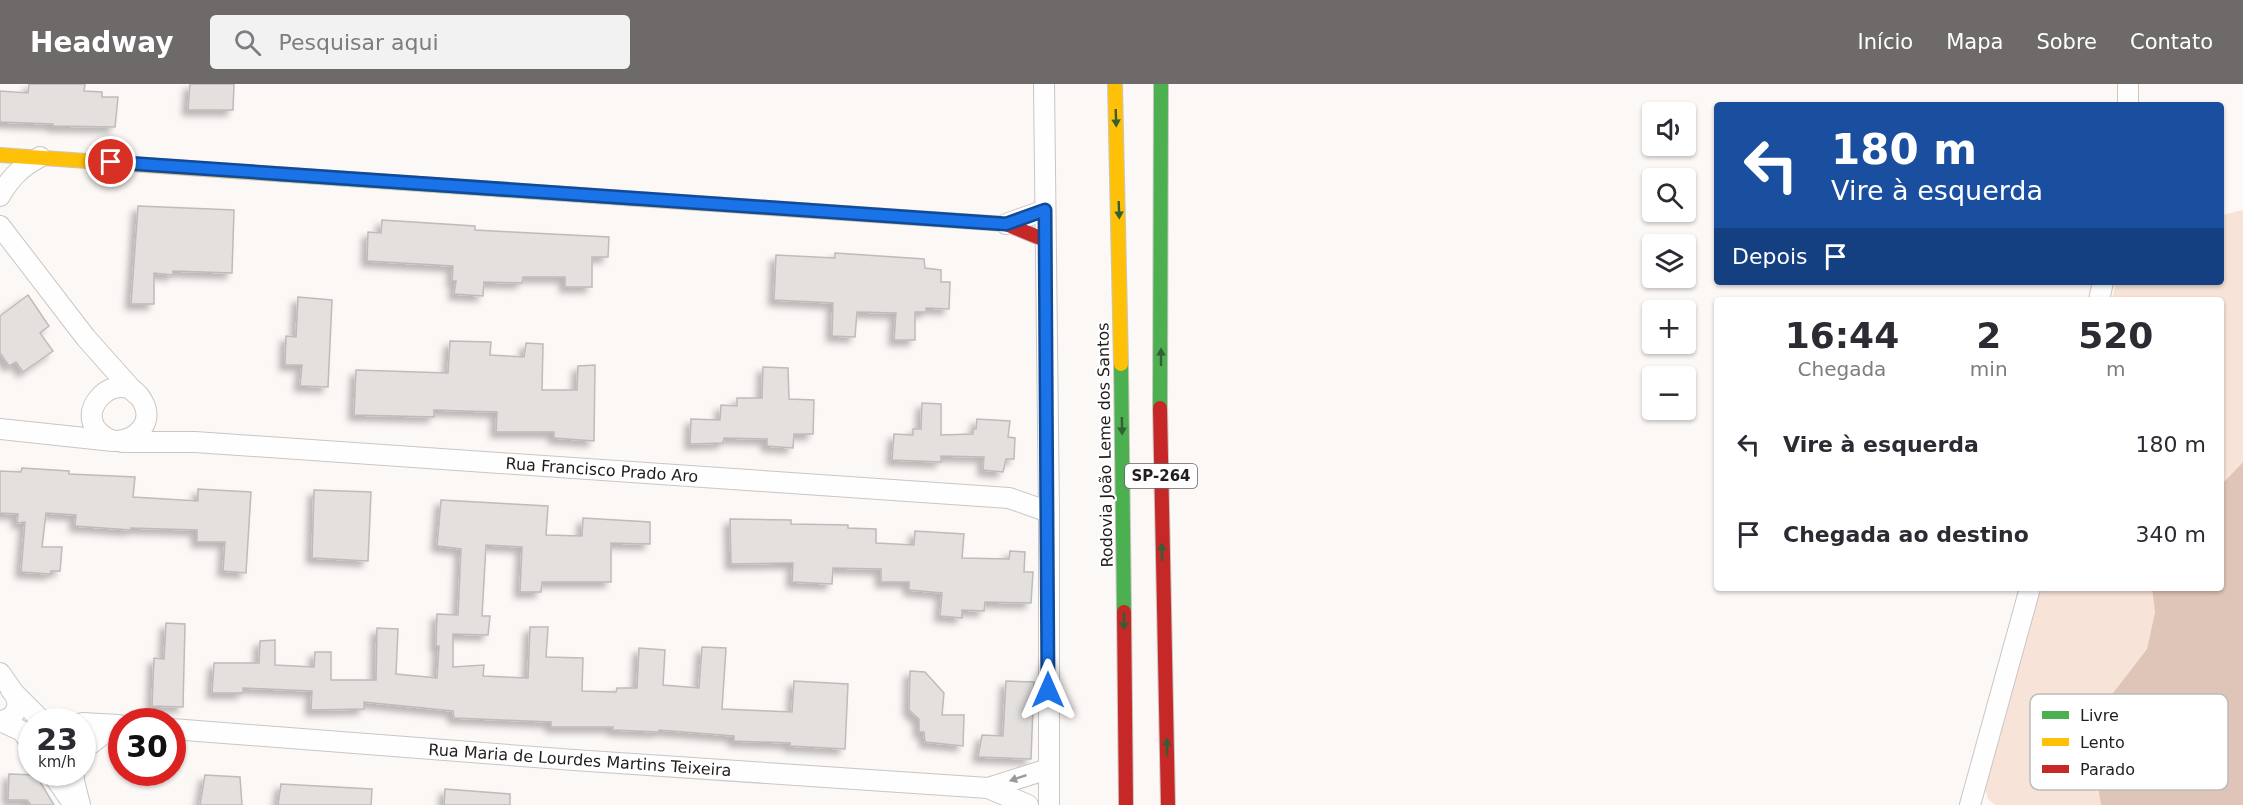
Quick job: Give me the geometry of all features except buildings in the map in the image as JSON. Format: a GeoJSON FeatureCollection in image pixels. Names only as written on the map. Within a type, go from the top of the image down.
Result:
{"type":"FeatureCollection","features":[{"type":"Feature","properties":{"kind":"main road","name":"Rodovia João Leme dos Santos"},"geometry":{"type":"LineString","coordinates":[[1115,84],[1126,805]]}},
{"type":"Feature","properties":{"kind":"main road","name":"SP-264"},"geometry":{"type":"LineString","coordinates":[[1161,84],[1160,466],[1168,805]]}},
{"type":"Feature","properties":{"kind":"main road"},"geometry":{"type":"LineString","coordinates":[[0,155],[1006,224],[1045,240]]}},
{"type":"Feature","properties":{"kind":"street"},"geometry":{"type":"LineString","coordinates":[[1044,84],[1049,512],[1048,805]]}},
{"type":"Feature","properties":{"kind":"street"},"geometry":{"type":"LineString","coordinates":[[2128,84],[2128,102]]}},
{"type":"Feature","properties":{"kind":"street"},"geometry":{"type":"LineString","coordinates":[[0,196],[16,173],[26,164],[40,157]]}},
{"type":"Feature","properties":{"kind":"street"},"geometry":{"type":"LineString","coordinates":[[0,201],[6,233],[94,351],[101,370],[102,385],[96,401],[92,414],[97,431],[104,438],[118,441],[131,439],[143,426],[141,402],[122,387],[105,391],[96,401]]}},
{"type":"Feature","properties":{"kind":"street"},"geometry":{"type":"LineString","coordinates":[[1006,224],[1045,210]]}},
{"type":"Feature","properties":{"kind":"street","name":"Rua Francisco Prado Aro"},"geometry":{"type":"LineString","coordinates":[[86,338],[167,432],[195,442]]}},
{"type":"Feature","properties":{"kind":"street","name":"Rua Francisco Prado Aro"},"geometry":{"type":"LineString","coordinates":[[44,434],[61,431],[78,422],[96,401]]}},
{"type":"Feature","properties":{"kind":"street","name":"Rua Francisco Prado Aro"},"geometry":{"type":"LineString","coordinates":[[0,429],[118,441],[195,442],[1009,498],[1049,512]]}},
{"type":"Feature","properties":{"kind":"street","name":"Rua Francisco Prado Aro"},"geometry":{"type":"LineString","coordinates":[[1009,498],[1048,487]]}},
{"type":"Feature","properties":{"kind":"street"},"geometry":{"type":"LineString","coordinates":[[1970,805],[2029,591]]}},
{"type":"Feature","properties":{"kind":"street"},"geometry":{"type":"LineString","coordinates":[[0,673],[7,690],[18,704],[17,710],[10,718],[0,721]]}},
{"type":"Feature","properties":{"kind":"street"},"geometry":{"type":"LineString","coordinates":[[7,690],[27,708]]}},
{"type":"Feature","properties":{"kind":"street"},"geometry":{"type":"LineString","coordinates":[[0,721],[18,723]]}},
{"type":"Feature","properties":{"kind":"street"},"geometry":{"type":"LineString","coordinates":[[0,721],[18,729]]}},
{"type":"Feature","properties":{"kind":"street","name":"Rua Maria de Lourdes Martins Teixeira"},"geometry":{"type":"LineString","coordinates":[[186,730],[585,761],[988,788],[1028,805]]}},
{"type":"Feature","properties":{"kind":"street","name":"Rua Maria de Lourdes Martins Teixeira"},"geometry":{"type":"LineString","coordinates":[[988,788],[1048,769]]}},
{"type":"Feature","properties":{"kind":"street"},"geometry":{"type":"LineString","coordinates":[[61,786],[74,805]]}},
{"type":"Feature","properties":{"kind":"street"},"geometry":{"type":"LineString","coordinates":[[75,786],[80,805]]}},
{"type":"Feature","properties":{"kind":"shaded area"},"geometry":{"type":"Polygon","coordinates":[[[2243,210],[2243,462],[2224,482],[2224,297],[2113,297],[2115,285],[2224,285],[2224,215],[2243,210]]]}},
{"type":"Feature","properties":{"kind":"shaded area"},"geometry":{"type":"Polygon","coordinates":[[[2243,462],[2243,805],[2101,805],[2099,790],[2228,790],[2228,694],[2113,694],[2147,649],[2155,612],[2152,591],[2224,591],[2224,482],[2243,462]]]}},
{"type":"Feature","properties":{"kind":"shaded area"},"geometry":{"type":"Polygon","coordinates":[[[2039,591],[2152,591],[2155,612],[2147,649],[2113,694],[2030,694],[2030,790],[2099,790],[2101,805],[1995,805],[1988,799],[1985,788],[2039,591]]]}},
{"type":"Feature","properties":{"kind":"traffic: fast"},"geometry":{"type":"LineString","coordinates":[[1160,408],[1161,84]]}},
{"type":"Feature","properties":{"kind":"traffic: fast"},"geometry":{"type":"LineString","coordinates":[[275,174],[638,199]]}},
{"type":"Feature","properties":{"kind":"traffic: fast"},"geometry":{"type":"LineString","coordinates":[[1121,364],[1124,612]]}},
{"type":"Feature","properties":{"kind":"traffic: slow"},"geometry":{"type":"LineString","coordinates":[[1115,84],[1121,364]]}},
{"type":"Feature","properties":{"kind":"traffic: slow"},"geometry":{"type":"LineString","coordinates":[[0,155],[275,174]]}},
{"type":"Feature","properties":{"kind":"traffic: slow"},"geometry":{"type":"LineString","coordinates":[[638,199],[961,221]]}},
{"type":"Feature","properties":{"kind":"traffic: jam"},"geometry":{"type":"LineString","coordinates":[[961,221],[1006,224],[1045,240]]}},
{"type":"Feature","properties":{"kind":"traffic: jam"},"geometry":{"type":"LineString","coordinates":[[1160,408],[1168,805]]}},
{"type":"Feature","properties":{"kind":"traffic: jam"},"geometry":{"type":"LineString","coordinates":[[1124,612],[1126,805]]}},
{"type":"Feature","properties":{"kind":"route"},"geometry":{"type":"LineString","coordinates":[[111,162],[1006,224],[1045,210],[1049,512],[1048,690]]}}]}
